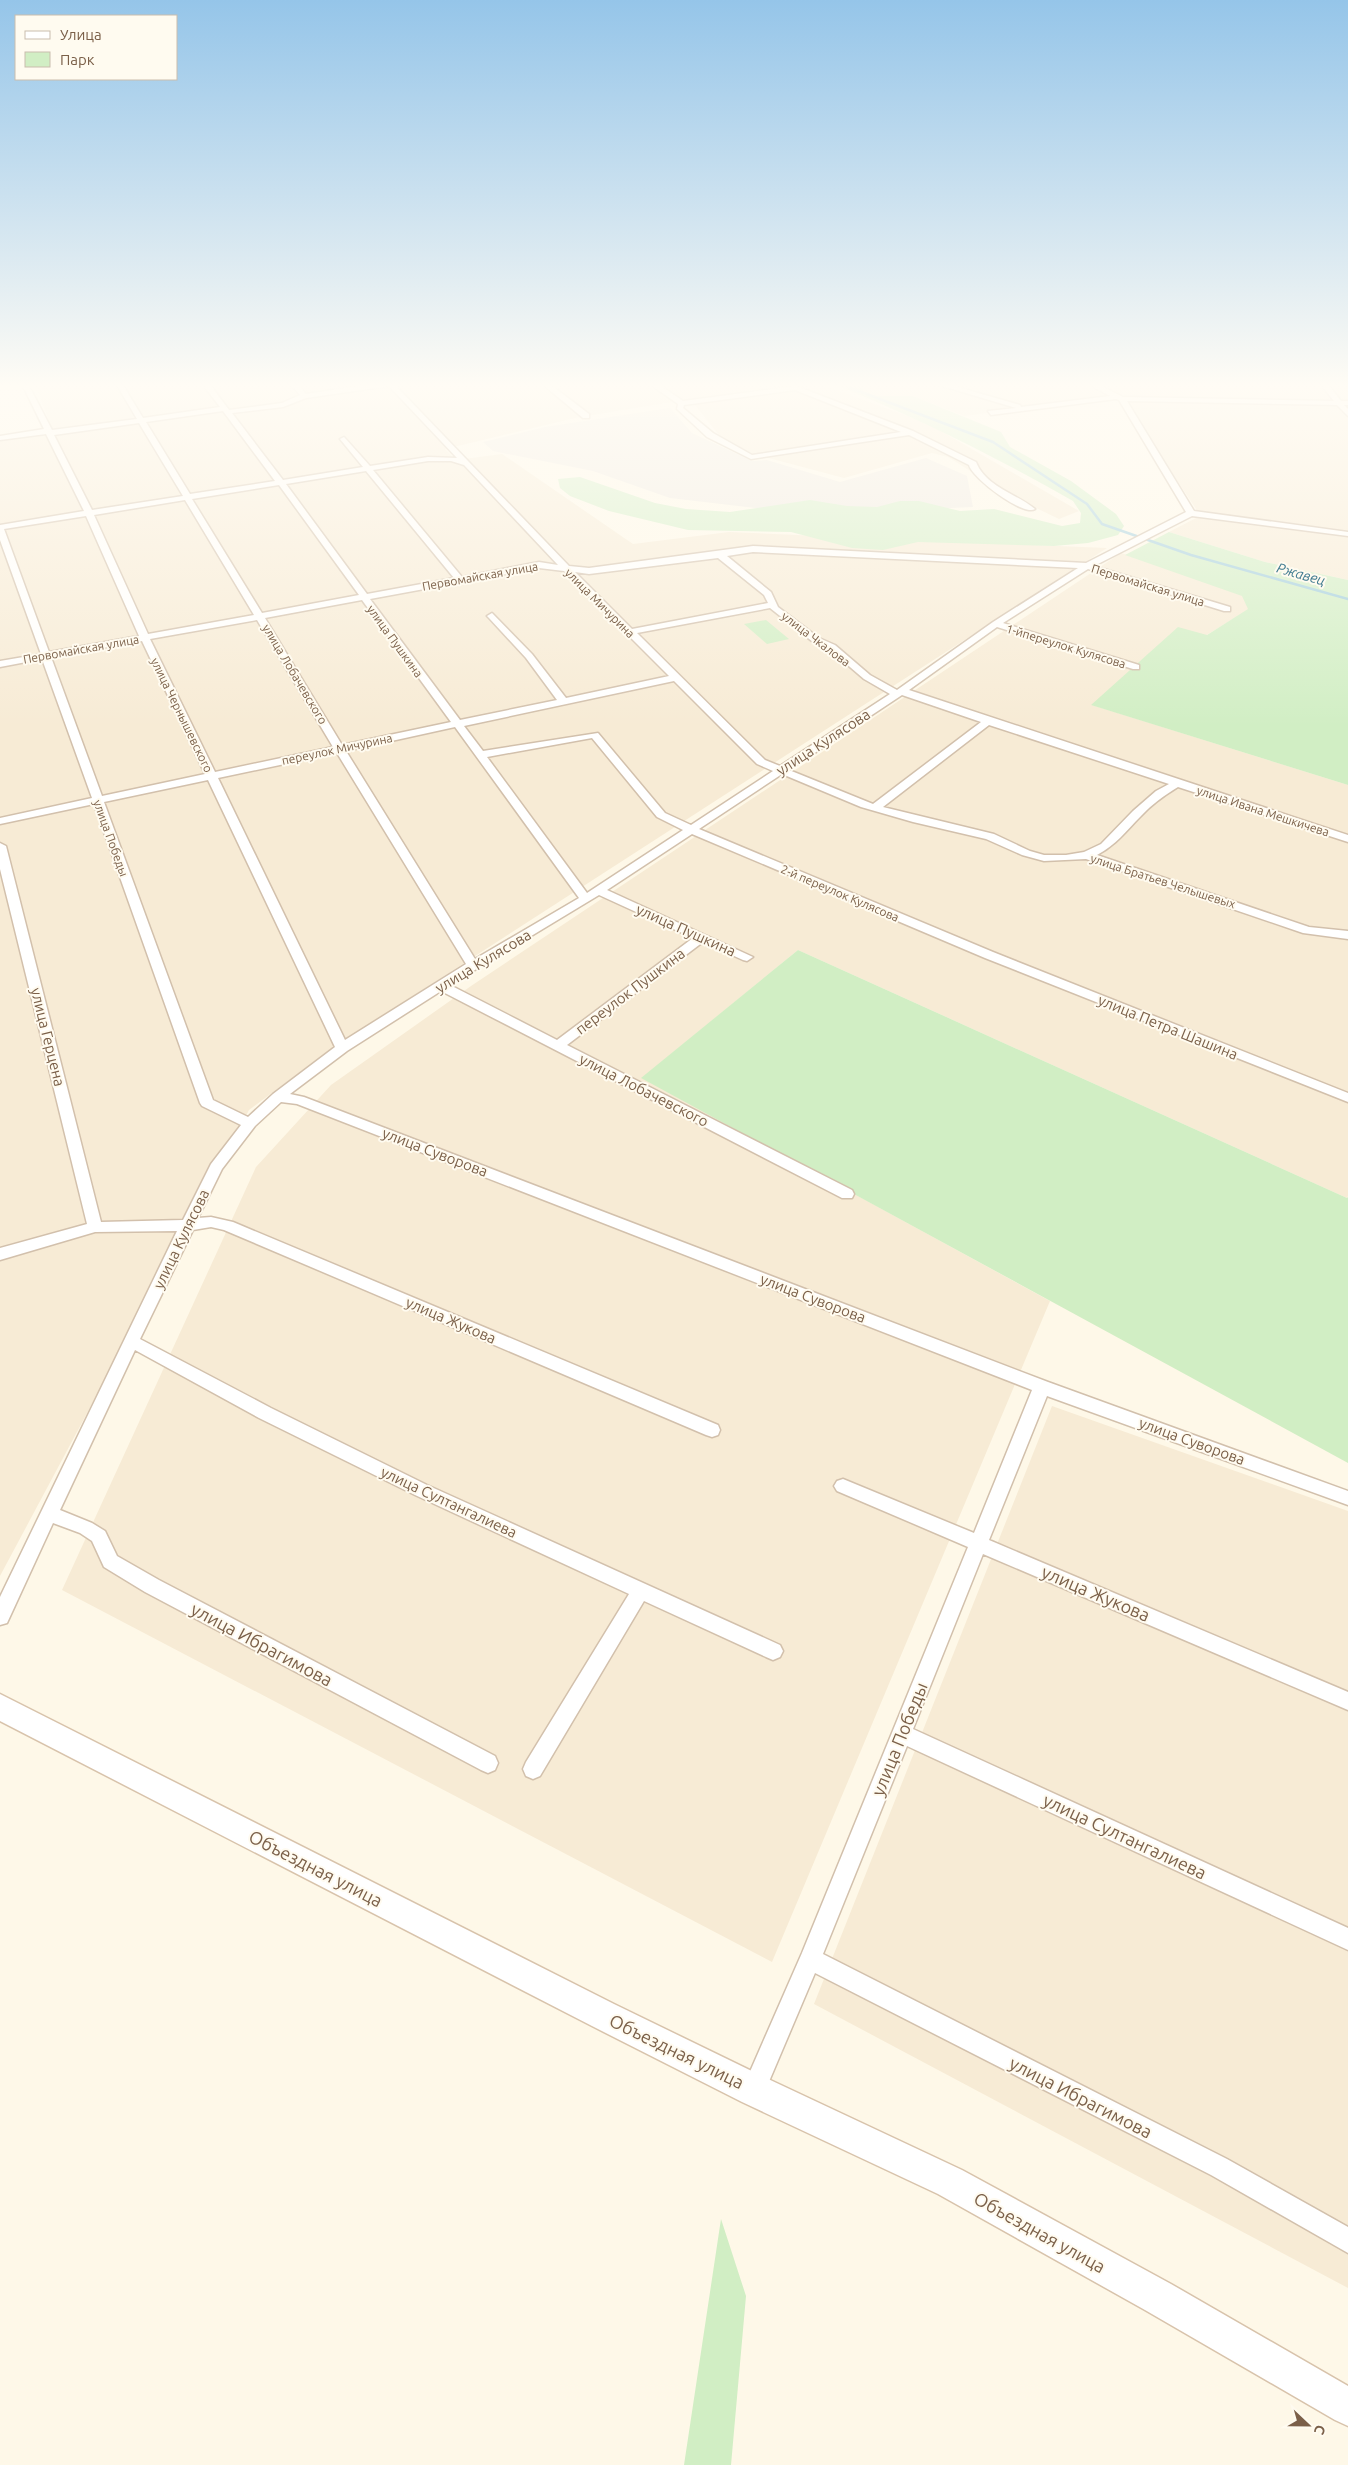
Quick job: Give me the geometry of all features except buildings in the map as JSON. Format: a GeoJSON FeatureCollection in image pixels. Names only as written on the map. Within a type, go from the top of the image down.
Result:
{"type":"FeatureCollection","features":[{"type":"Feature","properties":{"kind":"street","name":"улица Чернышевского"},"geometry":{"type":"LineString","coordinates":[[81,497],[144,638],[342,1048]]}},
{"type":"Feature","properties":{"kind":"street"},"geometry":{"type":"LineString","coordinates":[[0,527],[194,497]]}},
{"type":"Feature","properties":{"kind":"street","name":"улица Пушкина"},"geometry":{"type":"LineString","coordinates":[[291,497],[455,724],[586,899]]}},
{"type":"Feature","properties":{"kind":"street"},"geometry":{"type":"LineString","coordinates":[[392,497],[459,579]]}},
{"type":"Feature","properties":{"kind":"street","name":"улица Мичурина"},"geometry":{"type":"LineString","coordinates":[[498,497],[674,678],[761,762],[779,770]]}},
{"type":"Feature","properties":{"kind":"street"},"geometry":{"type":"LineString","coordinates":[[1007,497],[1019,505],[1031,509]]}},
{"type":"Feature","properties":{"kind":"street"},"geometry":{"type":"LineString","coordinates":[[1182,497],[1192,513],[1348,534]]}},
{"type":"Feature","properties":{"kind":"street","name":"улица Лобачевского"},"geometry":{"type":"LineString","coordinates":[[188,498],[338,748],[473,965]]}},
{"type":"Feature","properties":{"kind":"street","name":"улица Кулясова"},"geometry":{"type":"LineString","coordinates":[[0,1617],[130,1341],[216,1168],[250,1123],[278,1097],[342,1048],[473,965],[599,891],[899,692],[996,624],[1088,566],[1178,518],[1192,513]]}},
{"type":"Feature","properties":{"kind":"street","name":"улица Победы"},"geometry":{"type":"LineString","coordinates":[[0,527],[207,1103],[250,1123]]}},
{"type":"Feature","properties":{"kind":"street","name":"Первомайская улица"},"geometry":{"type":"LineString","coordinates":[[0,664],[539,565],[589,571],[720,556],[753,549],[1088,566],[1227,609]]}},
{"type":"Feature","properties":{"kind":"street","name":"улица Чкалова"},"geometry":{"type":"LineString","coordinates":[[720,556],[768,594],[773,606],[816,640],[832,647],[867,678],[899,692],[987,722],[1178,783]]}},
{"type":"Feature","properties":{"kind":"street"},"geometry":{"type":"LineString","coordinates":[[629,632],[773,606]]}},
{"type":"Feature","properties":{"kind":"street"},"geometry":{"type":"LineString","coordinates":[[492,616],[529,656],[563,701]]}},
{"type":"Feature","properties":{"kind":"street","name":"1-йпереулок Кулясова"},"geometry":{"type":"LineString","coordinates":[[996,624],[1136,667]]}},
{"type":"Feature","properties":{"kind":"street","name":"переулок Мичурина"},"geometry":{"type":"LineString","coordinates":[[0,821],[674,678]]}},
{"type":"Feature","properties":{"kind":"street"},"geometry":{"type":"LineString","coordinates":[[875,808],[987,722]]}},
{"type":"Feature","properties":{"kind":"street","name":"2-й переулок Кулясова"},"geometry":{"type":"LineString","coordinates":[[479,755],[594,735],[661,815],[692,830],[989,955]]}},
{"type":"Feature","properties":{"kind":"street","name":"улица Братьев Челышевых"},"geometry":{"type":"LineString","coordinates":[[779,770],[875,808],[990,836],[1026,853],[1044,858],[1066,858],[1087,855],[1307,930],[1348,935]]}},
{"type":"Feature","properties":{"kind":"street"},"geometry":{"type":"LineString","coordinates":[[1087,855],[1106,846],[1154,798],[1178,783]]}},
{"type":"Feature","properties":{"kind":"street","name":"улица Ивана Мешкичева"},"geometry":{"type":"LineString","coordinates":[[1178,783],[1348,839]]}},
{"type":"Feature","properties":{"kind":"street","name":"улица Герцена"},"geometry":{"type":"LineString","coordinates":[[0,846],[95,1227]]}},
{"type":"Feature","properties":{"kind":"street","name":"улица Пушкина"},"geometry":{"type":"LineString","coordinates":[[599,891],[747,957]]}},
{"type":"Feature","properties":{"kind":"street","name":"переулок Пушкина"},"geometry":{"type":"LineString","coordinates":[[558,1046],[702,937]]}},
{"type":"Feature","properties":{"kind":"street","name":"улица Петра Шашина"},"geometry":{"type":"LineString","coordinates":[[989,955],[1348,1098]]}},
{"type":"Feature","properties":{"kind":"street","name":"улица Лобачевского"},"geometry":{"type":"LineString","coordinates":[[441,986],[847,1194]]}},
{"type":"Feature","properties":{"kind":"street","name":"улица Суворова"},"geometry":{"type":"LineString","coordinates":[[278,1097],[308,1103],[1042,1387],[1348,1498]]}},
{"type":"Feature","properties":{"kind":"street","name":"улица Жукова"},"geometry":{"type":"LineString","coordinates":[[0,1254],[95,1227],[187,1225],[211,1222],[228,1226],[712,1430]]}},
{"type":"Feature","properties":{"kind":"street","name":"улица Султангалиева"},"geometry":{"type":"LineString","coordinates":[[130,1341],[264,1413],[421,1490],[773,1651]]}},
{"type":"Feature","properties":{"kind":"street","name":"улица Победы"},"geometry":{"type":"LineString","coordinates":[[754,2090],[810,1959],[1042,1387]]}},
{"type":"Feature","properties":{"kind":"street","name":"улица Жукова"},"geometry":{"type":"LineString","coordinates":[[843,1486],[1348,1701]]}},
{"type":"Feature","properties":{"kind":"street","name":"улица Ибрагимова"},"geometry":{"type":"LineString","coordinates":[[49,1514],[86,1528],[99,1536],[110,1561],[152,1586],[488,1763]]}},
{"type":"Feature","properties":{"kind":"street"},"geometry":{"type":"LineString","coordinates":[[533,1769],[641,1590]]}},
{"type":"Feature","properties":{"kind":"street","name":"Объездная улица"},"geometry":{"type":"LineString","coordinates":[[0,1707],[754,2090],[950,2182],[1158,2297],[1348,2407]]}},
{"type":"Feature","properties":{"kind":"street","name":"улица Султангалиева"},"geometry":{"type":"LineString","coordinates":[[901,1733],[1348,1939]]}},
{"type":"Feature","properties":{"kind":"street","name":"улица Ибрагимова"},"geometry":{"type":"LineString","coordinates":[[810,1959],[1219,2167],[1348,2241]]}},
{"type":"Feature","properties":{"kind":"shaded area"},"geometry":{"type":"Polygon","coordinates":[[[0,497],[565,497],[633,544],[729,532],[1107,548],[331,1049],[249,1110],[0,1576],[0,497]]]}},
{"type":"Feature","properties":{"kind":"shaded area"},"geometry":{"type":"Polygon","coordinates":[[[667,497],[971,497],[973,507],[879,511],[765,509],[667,497]]]}},
{"type":"Feature","properties":{"kind":"shaded area"},"geometry":{"type":"Polygon","coordinates":[[[1013,497],[1055,497],[1079,511],[1059,519],[1013,497]]]}},
{"type":"Feature","properties":{"kind":"shaded area"},"geometry":{"type":"Polygon","coordinates":[[[1188,497],[1348,497],[1348,533],[1198,512],[1188,497]]]}},
{"type":"Feature","properties":{"kind":"shaded area"},"geometry":{"type":"Polygon","coordinates":[[[1200,516],[1348,537],[1348,580],[1265,562],[1169,532],[1200,516]]]}},
{"type":"Feature","properties":{"kind":"shaded area"},"geometry":{"type":"Polygon","coordinates":[[[1121,553],[1264,600],[1092,705],[1348,785],[1348,1196],[1347,1198],[798,950],[642,1078],[1050,1301],[772,1962],[62,1590],[256,1167],[331,1085],[471,986],[1121,553]]]}},
{"type":"Feature","properties":{"kind":"shaded area"},"geometry":{"type":"Polygon","coordinates":[[[1052,1406],[1348,1511],[1348,2288],[814,2004],[1052,1406]]]}},
{"type":"Feature","properties":{"kind":"green space"},"geometry":{"type":"Polygon","coordinates":[[[573,497],[638,497],[655,503],[686,509],[730,512],[810,500],[847,506],[877,507],[900,501],[919,501],[960,511],[994,509],[1062,526],[1080,523],[1081,513],[1073,501],[1066,497],[1093,497],[1116,514],[1124,526],[1118,535],[1088,543],[1054,546],[918,542],[883,550],[852,548],[791,532],[688,530],[609,511],[573,497]]]}},
{"type":"Feature","properties":{"kind":"green space"},"geometry":{"type":"Polygon","coordinates":[[[1169,532],[1265,562],[1348,580],[1348,785],[1091,705],[1178,627],[1207,635],[1248,609],[1242,596],[1125,555],[1169,532]]]}},
{"type":"Feature","properties":{"kind":"green space"},"geometry":{"type":"Polygon","coordinates":[[[766,620],[789,639],[767,644],[744,624],[766,620]]]}},
{"type":"Feature","properties":{"kind":"green space"},"geometry":{"type":"Polygon","coordinates":[[[798,950],[1348,1197],[1348,1463],[641,1078],[798,950]]]}},
{"type":"Feature","properties":{"kind":"green space"},"geometry":{"type":"Polygon","coordinates":[[[721,2219],[746,2296],[731,2465],[684,2465],[721,2219]]]}},
{"type":"Feature","properties":{"kind":"waterway","name":"Ржавец"},"geometry":{"type":"LineString","coordinates":[[1076,497],[1087,504],[1102,524],[1191,555],[1348,599]]}}]}
